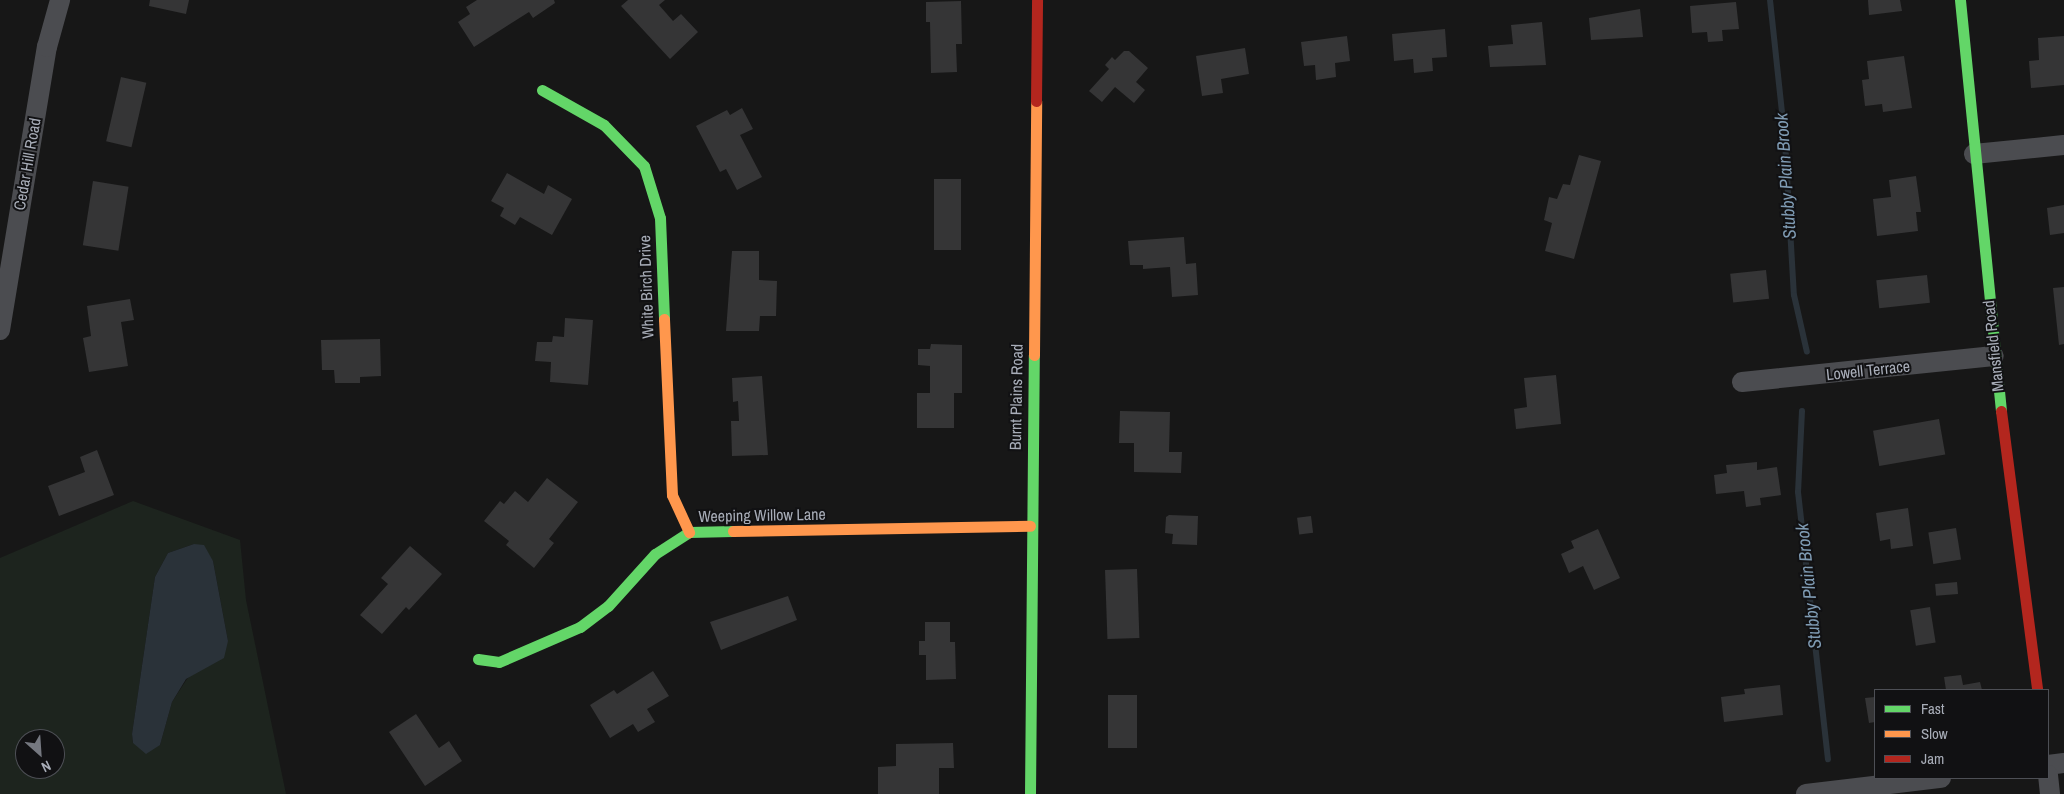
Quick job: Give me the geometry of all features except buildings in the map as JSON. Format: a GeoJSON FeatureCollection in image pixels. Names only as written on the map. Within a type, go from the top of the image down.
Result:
{"type":"FeatureCollection","features":[{"type":"Feature","properties":{"kind":"street","name":"Cedar Hill Road"},"geometry":{"type":"LineString","coordinates":[[0,330],[48,47],[60,0]]}},
{"type":"Feature","properties":{"kind":"street","name":"Burnt Plains Road"},"geometry":{"type":"LineString","coordinates":[[1030,794],[1030,526],[1037,0]]}},
{"type":"Feature","properties":{"kind":"street","name":"Mansfield Road"},"geometry":{"type":"LineString","coordinates":[[1960,0],[1994,356],[2037,689]]}},
{"type":"Feature","properties":{"kind":"street","name":"White Birch Drive"},"geometry":{"type":"LineString","coordinates":[[542,90],[604,125],[644,166],[660,218],[672,495],[689,532]]}},
{"type":"Feature","properties":{"kind":"street"},"geometry":{"type":"LineString","coordinates":[[1974,154],[2064,145]]}},
{"type":"Feature","properties":{"kind":"street","name":"Lowell Terrace"},"geometry":{"type":"LineString","coordinates":[[1742,382],[1994,356]]}},
{"type":"Feature","properties":{"kind":"street","name":"Weeping Willow Lane"},"geometry":{"type":"LineString","coordinates":[[478,659],[500,662],[580,627],[608,606],[655,554],[689,532],[1030,526]]}},
{"type":"Feature","properties":{"kind":"street"},"geometry":{"type":"LineString","coordinates":[[2049,765],[2064,763]]}},
{"type":"Feature","properties":{"kind":"street"},"geometry":{"type":"LineString","coordinates":[[1806,794],[1934,779]]}},
{"type":"Feature","properties":{"kind":"street"},"geometry":{"type":"LineString","coordinates":[[2048,779],[2050,794]]}},
{"type":"Feature","properties":{"kind":"shaded area"},"geometry":{"type":"Polygon","coordinates":[[[133,501],[240,540],[246,600],[286,794],[0,794],[0,558],[133,501]],[[194,544],[168,553],[155,577],[132,734],[133,743],[160,745],[172,702],[187,679],[228,641],[213,561],[194,544]]]}},
{"type":"Feature","properties":{"kind":"shaded area"},"geometry":{"type":"Polygon","coordinates":[[[194,544],[204,545],[213,561],[228,641],[224,658],[186,679],[172,702],[160,745],[146,754],[133,743],[132,734],[155,577],[168,553],[194,544]]]}},
{"type":"Feature","properties":{"kind":"waterway","name":"Stubby Plain Brook"},"geometry":{"type":"LineString","coordinates":[[1770,0],[1785,141],[1794,295],[1807,352]]}},
{"type":"Feature","properties":{"kind":"waterway","name":"Stubby Plain Brook"},"geometry":{"type":"LineString","coordinates":[[1802,411],[1798,492],[1828,759]]}},
{"type":"Feature","properties":{"kind":"traffic: fast"},"geometry":{"type":"LineString","coordinates":[[1960,0],[2001,411]]}},
{"type":"Feature","properties":{"kind":"traffic: fast"},"geometry":{"type":"LineString","coordinates":[[542,90],[604,125],[644,166],[660,218],[664,319]]}},
{"type":"Feature","properties":{"kind":"traffic: fast"},"geometry":{"type":"LineString","coordinates":[[1030,794],[1034,355]]}},
{"type":"Feature","properties":{"kind":"traffic: fast"},"geometry":{"type":"LineString","coordinates":[[478,659],[499,662],[580,627],[608,606],[655,554],[689,532],[733,531]]}},
{"type":"Feature","properties":{"kind":"traffic: slow"},"geometry":{"type":"LineString","coordinates":[[1034,355],[1036,101]]}},
{"type":"Feature","properties":{"kind":"traffic: slow"},"geometry":{"type":"LineString","coordinates":[[664,319],[672,495],[689,532]]}},
{"type":"Feature","properties":{"kind":"traffic: slow"},"geometry":{"type":"LineString","coordinates":[[733,531],[1030,526]]}},
{"type":"Feature","properties":{"kind":"traffic: jam"},"geometry":{"type":"LineString","coordinates":[[1036,101],[1037,0]]}},
{"type":"Feature","properties":{"kind":"traffic: jam"},"geometry":{"type":"LineString","coordinates":[[2001,411],[2037,689]]}}]}
